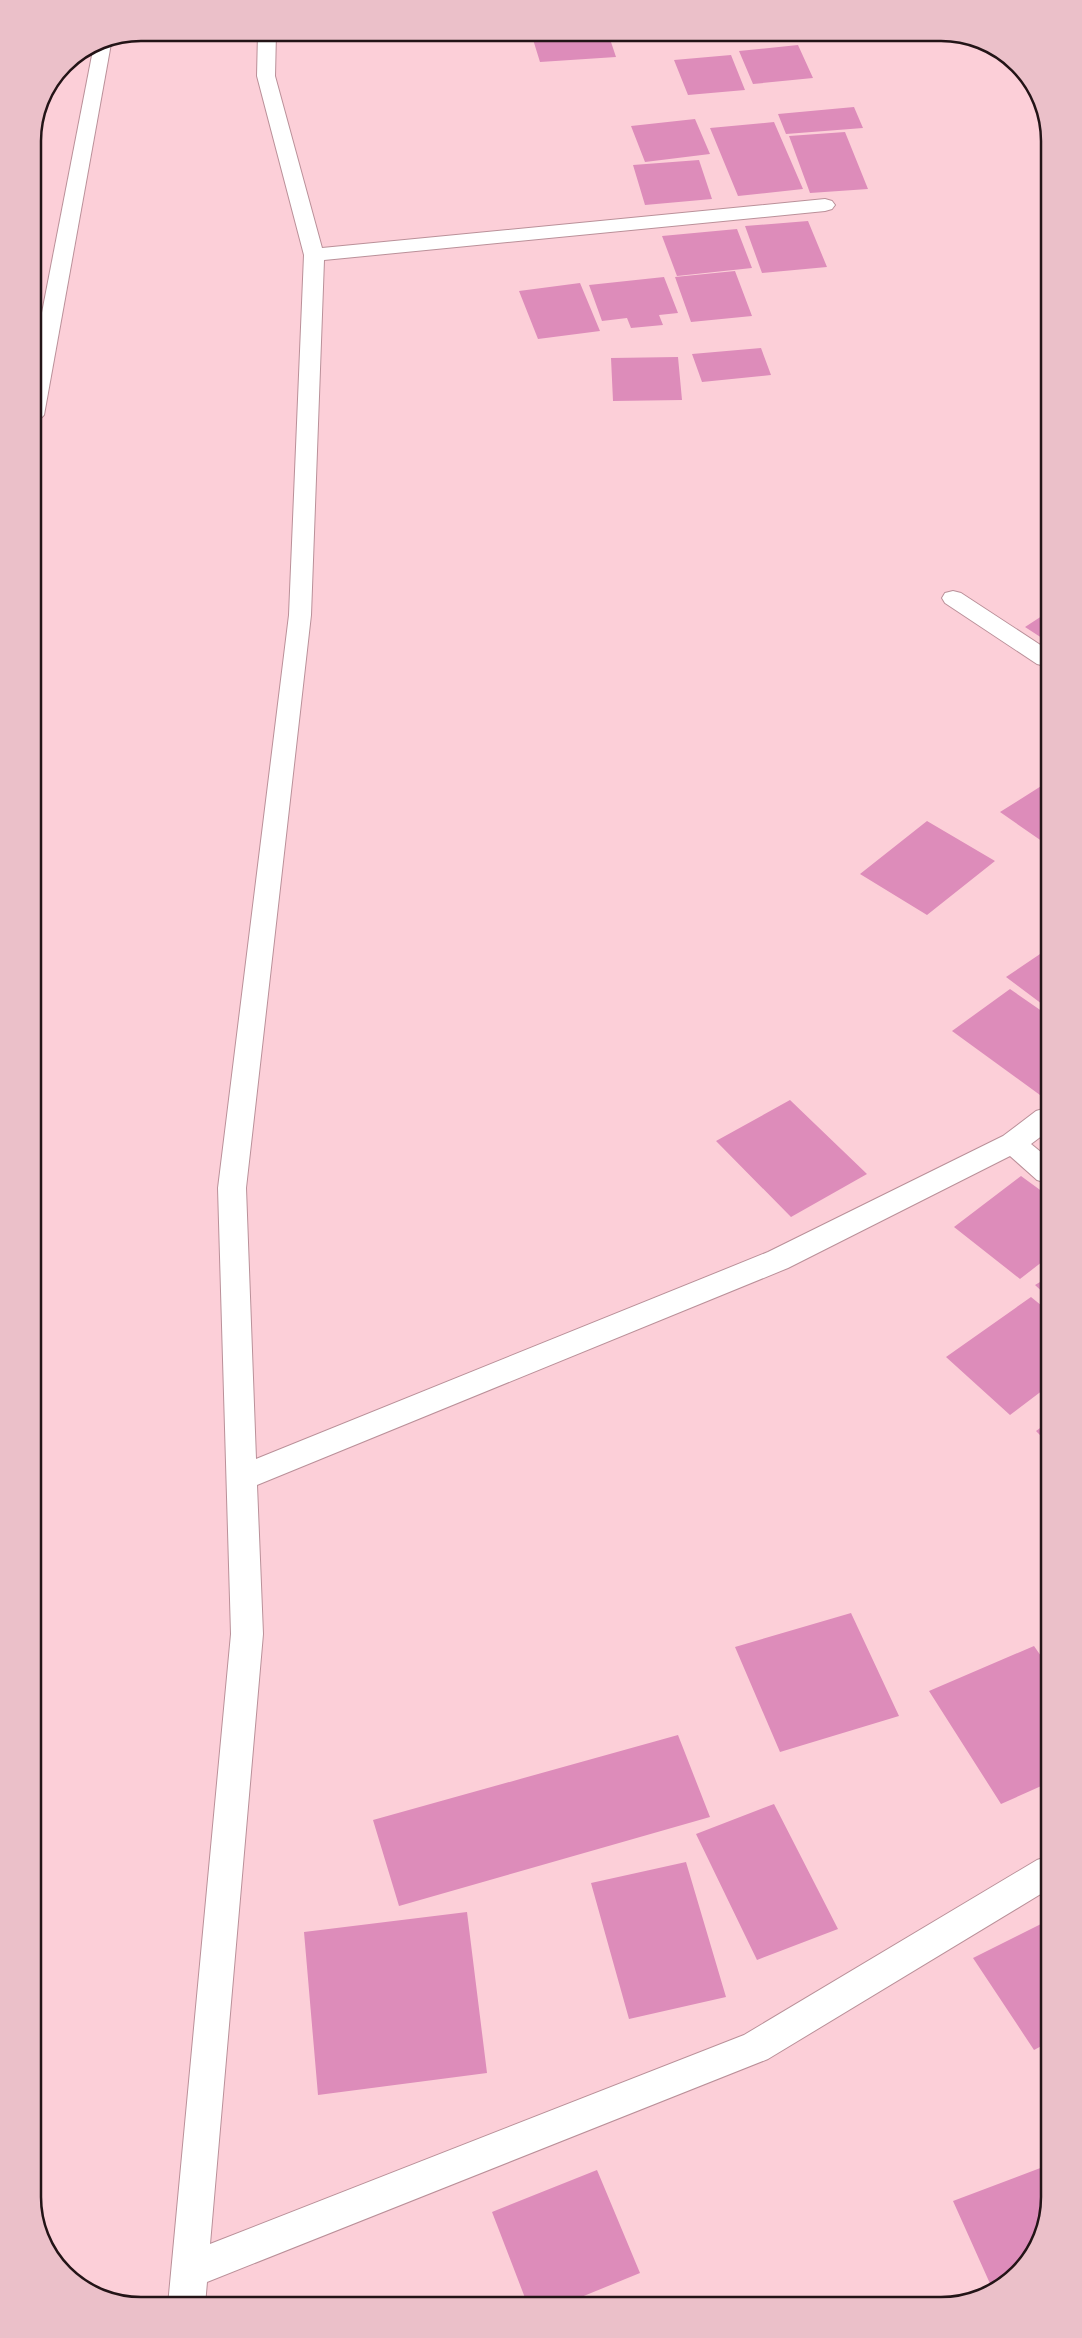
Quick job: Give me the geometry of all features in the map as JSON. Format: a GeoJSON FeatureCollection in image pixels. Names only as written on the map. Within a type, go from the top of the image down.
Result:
{"type":"FeatureCollection","features":[{"type":"Feature","properties":{"kind":"main road"},"geometry":{"type":"LineString","coordinates":[[187,2297],[247,1634],[232,1188],[300,615],[314,255],[266,76],[267,41]]}},
{"type":"Feature","properties":{"kind":"main road"},"geometry":{"type":"LineString","coordinates":[[41,378],[102,49]]}},
{"type":"Feature","properties":{"kind":"main road"},"geometry":{"type":"LineString","coordinates":[[314,255],[825,205]]}},
{"type":"Feature","properties":{"kind":"main road"},"geometry":{"type":"LineString","coordinates":[[954,598],[1041,656]]}},
{"type":"Feature","properties":{"kind":"main road"},"geometry":{"type":"LineString","coordinates":[[241,1478],[778,1260],[1013,1143],[1041,1122]]}},
{"type":"Feature","properties":{"kind":"main road"},"geometry":{"type":"LineString","coordinates":[[1013,1143],[1041,1168]]}},
{"type":"Feature","properties":{"kind":"main road"},"geometry":{"type":"LineString","coordinates":[[190,2270],[756,2047],[1041,1876]]}},
{"type":"Feature","properties":{"kind":"building"},"geometry":{"type":"Polygon","coordinates":[[[533,41],[611,41],[616,57],[540,62],[533,41]]]}},
{"type":"Feature","properties":{"kind":"building"},"geometry":{"type":"Polygon","coordinates":[[[798,45],[813,78],[753,84],[739,51],[798,45]]]}},
{"type":"Feature","properties":{"kind":"building"},"geometry":{"type":"Polygon","coordinates":[[[731,55],[745,90],[688,95],[674,60],[731,55]]]}},
{"type":"Feature","properties":{"kind":"building"},"geometry":{"type":"Polygon","coordinates":[[[854,107],[863,128],[786,134],[778,114],[854,107]]]}},
{"type":"Feature","properties":{"kind":"building"},"geometry":{"type":"Polygon","coordinates":[[[695,119],[710,154],[645,162],[631,126],[695,119]]]}},
{"type":"Feature","properties":{"kind":"building"},"geometry":{"type":"Polygon","coordinates":[[[774,122],[803,189],[738,196],[710,128],[774,122]]]}},
{"type":"Feature","properties":{"kind":"building"},"geometry":{"type":"Polygon","coordinates":[[[845,132],[868,189],[810,193],[789,136],[845,132]]]}},
{"type":"Feature","properties":{"kind":"building"},"geometry":{"type":"Polygon","coordinates":[[[699,160],[712,199],[645,205],[633,165],[699,160]]]}},
{"type":"Feature","properties":{"kind":"building"},"geometry":{"type":"Polygon","coordinates":[[[808,221],[827,267],[762,273],[745,226],[808,221]]]}},
{"type":"Feature","properties":{"kind":"building"},"geometry":{"type":"Polygon","coordinates":[[[737,229],[752,268],[677,276],[662,236],[737,229]]]}},
{"type":"Feature","properties":{"kind":"building"},"geometry":{"type":"Polygon","coordinates":[[[735,271],[752,316],[691,322],[675,277],[735,271]]]}},
{"type":"Feature","properties":{"kind":"building"},"geometry":{"type":"Polygon","coordinates":[[[664,277],[678,313],[659,315],[663,325],[631,328],[627,318],[602,321],[589,285],[664,277]]]}},
{"type":"Feature","properties":{"kind":"building"},"geometry":{"type":"Polygon","coordinates":[[[580,283],[600,331],[538,339],[519,291],[580,283]]]}},
{"type":"Feature","properties":{"kind":"building"},"geometry":{"type":"Polygon","coordinates":[[[761,348],[771,375],[702,382],[692,354],[761,348]]]}},
{"type":"Feature","properties":{"kind":"building"},"geometry":{"type":"Polygon","coordinates":[[[678,357],[682,400],[613,401],[611,358],[678,357]]]}},
{"type":"Feature","properties":{"kind":"building"},"geometry":{"type":"Polygon","coordinates":[[[1041,617],[1041,637],[1025,627],[1041,617]]]}},
{"type":"Feature","properties":{"kind":"building"},"geometry":{"type":"Polygon","coordinates":[[[1041,786],[1041,841],[1000,812],[1041,786]]]}},
{"type":"Feature","properties":{"kind":"building"},"geometry":{"type":"Polygon","coordinates":[[[927,821],[995,861],[927,915],[860,874],[927,821]]]}},
{"type":"Feature","properties":{"kind":"building"},"geometry":{"type":"Polygon","coordinates":[[[1041,953],[1041,1003],[1006,977],[1041,953]]]}},
{"type":"Feature","properties":{"kind":"building"},"geometry":{"type":"Polygon","coordinates":[[[1010,989],[1041,1011],[1041,1094],[1040,1095],[952,1031],[1010,989]]]}},
{"type":"Feature","properties":{"kind":"building"},"geometry":{"type":"Polygon","coordinates":[[[790,1100],[867,1174],[791,1217],[716,1141],[790,1100]]]}},
{"type":"Feature","properties":{"kind":"building"},"geometry":{"type":"Polygon","coordinates":[[[1021,1176],[1041,1191],[1041,1263],[1020,1279],[954,1227],[1021,1176]]]}},
{"type":"Feature","properties":{"kind":"building"},"geometry":{"type":"Polygon","coordinates":[[[1041,1282],[1041,1290],[1035,1285],[1041,1282]]]}},
{"type":"Feature","properties":{"kind":"building"},"geometry":{"type":"Polygon","coordinates":[[[1031,1297],[1041,1305],[1041,1392],[1010,1415],[946,1357],[1031,1297]]]}},
{"type":"Feature","properties":{"kind":"building"},"geometry":{"type":"Polygon","coordinates":[[[1041,1427],[1041,1436],[1036,1431],[1041,1427]]]}},
{"type":"Feature","properties":{"kind":"building"},"geometry":{"type":"Polygon","coordinates":[[[851,1613],[899,1716],[780,1752],[735,1647],[851,1613]]]}},
{"type":"Feature","properties":{"kind":"building"},"geometry":{"type":"Polygon","coordinates":[[[1034,1646],[1041,1656],[1041,1786],[1001,1804],[929,1691],[1034,1646]]]}},
{"type":"Feature","properties":{"kind":"building"},"geometry":{"type":"Polygon","coordinates":[[[678,1735],[710,1817],[399,1906],[373,1820],[678,1735]]]}},
{"type":"Feature","properties":{"kind":"building"},"geometry":{"type":"Polygon","coordinates":[[[774,1804],[838,1929],[757,1960],[696,1834],[774,1804]]]}},
{"type":"Feature","properties":{"kind":"building"},"geometry":{"type":"Polygon","coordinates":[[[686,1862],[726,1997],[629,2019],[591,1883],[686,1862]]]}},
{"type":"Feature","properties":{"kind":"building"},"geometry":{"type":"Polygon","coordinates":[[[467,1912],[487,2073],[318,2095],[304,1932],[467,1912]]]}},
{"type":"Feature","properties":{"kind":"building"},"geometry":{"type":"Polygon","coordinates":[[[1041,1924],[1041,2046],[1034,2050],[973,1958],[1041,1924]]]}},
{"type":"Feature","properties":{"kind":"building"},"geometry":{"type":"Polygon","coordinates":[[[1041,2168],[1040,2210],[1030,2241],[1016,2263],[1002,2276],[990,2284],[953,2201],[1041,2168]]]}},
{"type":"Feature","properties":{"kind":"building"},"geometry":{"type":"Polygon","coordinates":[[[597,2170],[640,2273],[581,2297],[525,2297],[492,2212],[597,2170]]]}}]}
